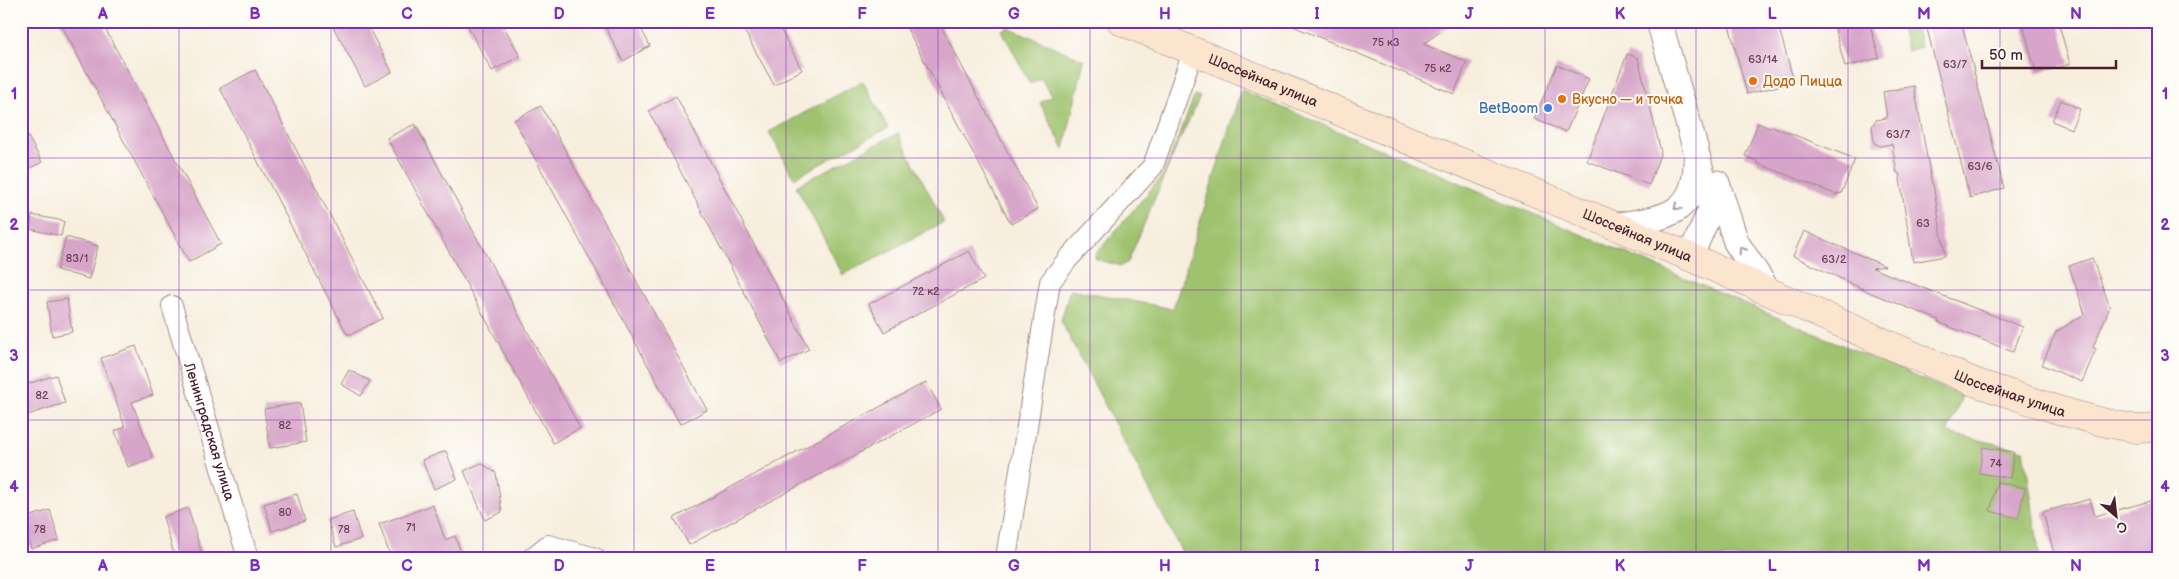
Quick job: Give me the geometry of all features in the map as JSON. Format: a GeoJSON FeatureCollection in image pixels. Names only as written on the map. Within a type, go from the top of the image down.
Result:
{"type":"FeatureCollection","features":[{"type":"Feature","properties":{"kind":"main road","name":"Шоссейная улица"},"geometry":{"type":"LineString","coordinates":[[1121,21],[1690,257],[1974,382],[2012,396],[2102,422],[2137,429],[2158,428]]}},
{"type":"Feature","properties":{"kind":"street"},"geometry":{"type":"LineString","coordinates":[[1659,21],[1711,209],[1690,257]]}},
{"type":"Feature","properties":{"kind":"street"},"geometry":{"type":"LineString","coordinates":[[1006,558],[1050,282],[1068,259],[1153,166],[1193,52]]}},
{"type":"Feature","properties":{"kind":"street"},"geometry":{"type":"LineString","coordinates":[[1614,226],[1665,217],[1679,207],[1688,197],[1693,186],[1696,171],[1695,147]]}},
{"type":"Feature","properties":{"kind":"street"},"geometry":{"type":"LineString","coordinates":[[1695,147],[1716,179],[1736,242],[1768,291]]}},
{"type":"Feature","properties":{"kind":"street","name":"Ленинградская улица"},"geometry":{"type":"LineString","coordinates":[[172,306],[248,558]]}},
{"type":"Feature","properties":{"kind":"street"},"geometry":{"type":"LineString","coordinates":[[532,558],[548,545],[591,556]]}},
{"type":"Feature","properties":{"kind":"green space"},"geometry":{"type":"Polygon","coordinates":[[[1899,21],[1914,21],[1921,47],[1907,51],[1899,21]]]}},
{"type":"Feature","properties":{"kind":"green space"},"geometry":{"type":"Polygon","coordinates":[[[1008,27],[1084,60],[1064,149],[1040,103],[1051,96],[1041,78],[1030,84],[1002,30],[1008,27]]]}},
{"type":"Feature","properties":{"kind":"green space"},"geometry":{"type":"Polygon","coordinates":[[[863,81],[888,128],[794,178],[769,132],[863,81]]]}},
{"type":"Feature","properties":{"kind":"green space"},"geometry":{"type":"Polygon","coordinates":[[[1241,90],[1962,396],[1947,433],[2024,450],[2040,558],[1185,558],[1061,321],[1070,289],[1173,309],[1241,90]]]}},
{"type":"Feature","properties":{"kind":"green space"},"geometry":{"type":"Polygon","coordinates":[[[1195,95],[1200,97],[1178,143],[1128,262],[1121,266],[1096,259],[1095,255],[1164,174],[1195,95]]]}},
{"type":"Feature","properties":{"kind":"green space"},"geometry":{"type":"Polygon","coordinates":[[[898,133],[944,222],[843,275],[796,186],[898,133]]]}},
{"type":"Feature","properties":{"kind":"building"},"geometry":{"type":"Polygon","coordinates":[[[59,21],[101,21],[221,244],[189,262],[59,21]]]}},
{"type":"Feature","properties":{"kind":"building"},"geometry":{"type":"Polygon","coordinates":[[[330,21],[365,21],[392,72],[365,86],[330,21]]]}},
{"type":"Feature","properties":{"kind":"building"},"geometry":{"type":"Polygon","coordinates":[[[465,21],[501,21],[520,56],[492,71],[465,21]]]}},
{"type":"Feature","properties":{"kind":"building"},"geometry":{"type":"Polygon","coordinates":[[[602,21],[637,21],[650,46],[623,61],[602,21]]]}},
{"type":"Feature","properties":{"kind":"building"},"geometry":{"type":"Polygon","coordinates":[[[739,21],[776,21],[802,70],[774,85],[739,21]]]}},
{"type":"Feature","properties":{"kind":"building"},"geometry":{"type":"Polygon","coordinates":[[[903,21],[938,21],[1038,209],[1011,224],[903,21]]]}},
{"type":"Feature","properties":{"kind":"building"},"geometry":{"type":"Polygon","coordinates":[[[1281,21],[1455,21],[1423,44],[1467,62],[1454,94],[1281,21]]]}},
{"type":"Feature","properties":{"kind":"building"},"geometry":{"type":"Polygon","coordinates":[[[1728,21],[1777,21],[1794,82],[1747,94],[1728,21]]]}},
{"type":"Feature","properties":{"kind":"building"},"geometry":{"type":"Polygon","coordinates":[[[1833,21],[1869,21],[1879,58],[1845,67],[1833,21]]]}},
{"type":"Feature","properties":{"kind":"building"},"geometry":{"type":"Polygon","coordinates":[[[1925,21],[1961,21],[2004,188],[1970,198],[1925,21]]]}},
{"type":"Feature","properties":{"kind":"building"},"geometry":{"type":"Polygon","coordinates":[[[2022,21],[2058,21],[2070,64],[2036,73],[2022,21]]]}},
{"type":"Feature","properties":{"kind":"building"},"geometry":{"type":"Polygon","coordinates":[[[1627,54],[1638,58],[1661,152],[1649,185],[1587,161],[1627,54]]]}},
{"type":"Feature","properties":{"kind":"building","name":"Вкусно — и точка"},"geometry":{"type":"Polygon","coordinates":[[[1557,65],[1589,79],[1566,132],[1534,119],[1557,65]]]}},
{"type":"Feature","properties":{"kind":"building"},"geometry":{"type":"Polygon","coordinates":[[[255,70],[383,318],[352,334],[347,334],[220,88],[255,70]]]}},
{"type":"Feature","properties":{"kind":"building"},"geometry":{"type":"Polygon","coordinates":[[[1914,86],[1945,256],[1913,262],[1899,173],[1897,173],[1892,144],[1880,146],[1874,143],[1872,126],[1876,120],[1887,118],[1883,92],[1914,86]]]}},
{"type":"Feature","properties":{"kind":"building"},"geometry":{"type":"Polygon","coordinates":[[[676,96],[809,349],[781,363],[649,111],[676,96]]]}},
{"type":"Feature","properties":{"kind":"building"},"geometry":{"type":"Polygon","coordinates":[[[2061,100],[2080,109],[2071,129],[2052,121],[2061,100]]]}},
{"type":"Feature","properties":{"kind":"building"},"geometry":{"type":"Polygon","coordinates":[[[541,106],[707,410],[680,424],[514,120],[541,106]]]}},
{"type":"Feature","properties":{"kind":"building"},"geometry":{"type":"Polygon","coordinates":[[[1758,123],[1770,128],[1772,126],[1855,159],[1841,194],[1837,193],[1837,195],[1757,163],[1757,161],[1745,156],[1758,123]]]}},
{"type":"Feature","properties":{"kind":"building"},"geometry":{"type":"Polygon","coordinates":[[[21,124],[42,162],[21,173],[21,124]]]}},
{"type":"Feature","properties":{"kind":"building"},"geometry":{"type":"Polygon","coordinates":[[[415,124],[580,428],[553,443],[387,138],[415,124]]]}},
{"type":"Feature","properties":{"kind":"building"},"geometry":{"type":"Polygon","coordinates":[[[32,215],[64,221],[61,236],[30,229],[32,215]]]}},
{"type":"Feature","properties":{"kind":"building"},"geometry":{"type":"Polygon","coordinates":[[[1804,231],[1885,266],[1872,268],[2023,327],[2013,352],[1871,293],[1793,256],[1804,231]]]}},
{"type":"Feature","properties":{"kind":"building"},"geometry":{"type":"Polygon","coordinates":[[[66,237],[98,246],[89,279],[57,270],[66,237]]]}},
{"type":"Feature","properties":{"kind":"building"},"geometry":{"type":"Polygon","coordinates":[[[969,251],[984,279],[884,332],[869,304],[969,251]]]}},
{"type":"Feature","properties":{"kind":"building"},"geometry":{"type":"Polygon","coordinates":[[[2092,258],[2110,307],[2093,347],[2096,349],[2082,382],[2042,365],[2056,332],[2085,314],[2069,266],[2092,258]]]}},
{"type":"Feature","properties":{"kind":"building"},"geometry":{"type":"Polygon","coordinates":[[[67,299],[72,332],[52,336],[47,302],[67,299]]]}},
{"type":"Feature","properties":{"kind":"building"},"geometry":{"type":"Polygon","coordinates":[[[136,346],[153,395],[132,402],[153,458],[128,467],[115,431],[125,427],[101,358],[136,346]]]}},
{"type":"Feature","properties":{"kind":"building"},"geometry":{"type":"Polygon","coordinates":[[[349,370],[370,381],[361,396],[341,384],[349,370]]]}},
{"type":"Feature","properties":{"kind":"building"},"geometry":{"type":"Polygon","coordinates":[[[56,375],[65,403],[21,417],[21,386],[56,375]]]}},
{"type":"Feature","properties":{"kind":"building"},"geometry":{"type":"Polygon","coordinates":[[[926,382],[941,409],[689,545],[674,518],[926,382]]]}},
{"type":"Feature","properties":{"kind":"building"},"geometry":{"type":"Polygon","coordinates":[[[300,403],[306,442],[270,448],[264,409],[300,403]]]}},
{"type":"Feature","properties":{"kind":"building"},"geometry":{"type":"Polygon","coordinates":[[[1983,447],[2014,452],[2010,478],[1979,473],[1983,447]]]}},
{"type":"Feature","properties":{"kind":"building"},"geometry":{"type":"Polygon","coordinates":[[[446,451],[457,479],[434,489],[422,460],[446,451]]]}},
{"type":"Feature","properties":{"kind":"building"},"geometry":{"type":"Polygon","coordinates":[[[481,463],[496,473],[502,512],[485,520],[464,471],[481,463]]]}},
{"type":"Feature","properties":{"kind":"building"},"geometry":{"type":"Polygon","coordinates":[[[1997,482],[2025,488],[2018,518],[1990,511],[1997,482]]]}},
{"type":"Feature","properties":{"kind":"building"},"geometry":{"type":"Polygon","coordinates":[[[297,494],[305,521],[272,531],[264,504],[297,494]]]}},
{"type":"Feature","properties":{"kind":"building"},"geometry":{"type":"Polygon","coordinates":[[[2090,499],[2095,516],[2158,499],[2158,551],[2132,558],[2055,558],[2043,512],[2090,499]]]}},
{"type":"Feature","properties":{"kind":"building"},"geometry":{"type":"Polygon","coordinates":[[[433,505],[445,540],[455,536],[463,558],[391,558],[379,524],[433,505]]]}},
{"type":"Feature","properties":{"kind":"building"},"geometry":{"type":"Polygon","coordinates":[[[188,508],[203,558],[175,558],[163,517],[188,508]]]}},
{"type":"Feature","properties":{"kind":"building"},"geometry":{"type":"Polygon","coordinates":[[[50,510],[59,540],[31,549],[22,519],[50,510]]]}},
{"type":"Feature","properties":{"kind":"building"},"geometry":{"type":"Polygon","coordinates":[[[353,512],[361,539],[336,547],[328,520],[353,512]]]}},
{"type":"Feature","properties":{"kind":"place","name":"Додо Пицца"},"geometry":{"type":"Point","coordinates":[1753,81]}},
{"type":"Feature","properties":{"kind":"place","name":"Вкусно — и точка"},"geometry":{"type":"Point","coordinates":[1562,99]}},
{"type":"Feature","properties":{"kind":"place","name":"BetBoom"},"geometry":{"type":"Point","coordinates":[1548,108]}}]}
